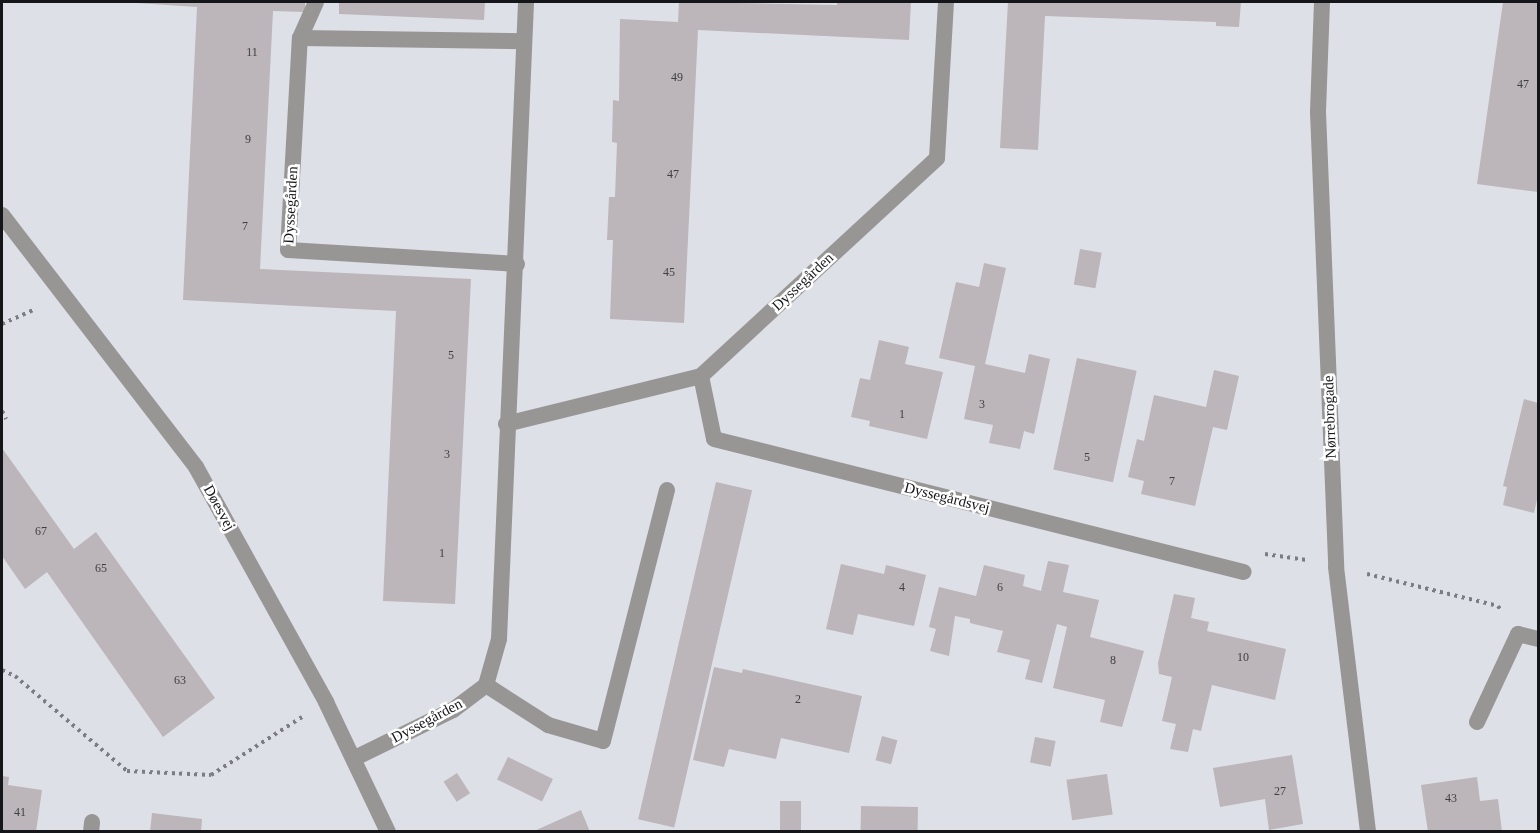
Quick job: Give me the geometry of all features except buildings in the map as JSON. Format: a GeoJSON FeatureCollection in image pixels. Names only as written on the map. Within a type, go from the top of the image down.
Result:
{"type":"FeatureCollection","features":[{"type":"Feature","properties":{"kind":"street","name":"Dyssegården"},"geometry":{"type":"LineString","coordinates":[[316,2],[300,38],[288,250],[517,264]]}},
{"type":"Feature","properties":{"kind":"street"},"geometry":{"type":"LineString","coordinates":[[526,2],[517,264],[506,424],[499,639],[486,685],[548,725],[603,741],[667,490]]}},
{"type":"Feature","properties":{"kind":"street","name":"Dyssegården"},"geometry":{"type":"LineString","coordinates":[[506,424],[701,376],[937,158],[946,2]]}},
{"type":"Feature","properties":{"kind":"street","name":"Nørrebrogade"},"geometry":{"type":"LineString","coordinates":[[1322,2],[1318,112],[1336,567],[1368,831]]}},
{"type":"Feature","properties":{"kind":"street"},"geometry":{"type":"LineString","coordinates":[[300,38],[524,41]]}},
{"type":"Feature","properties":{"kind":"street","name":"Døesvej"},"geometry":{"type":"LineString","coordinates":[[2,215],[196,467],[326,702],[355,758],[388,831]]}},
{"type":"Feature","properties":{"kind":"street","name":"Dyssegårdsvej"},"geometry":{"type":"LineString","coordinates":[[701,376],[714,440],[1244,572]]}},
{"type":"Feature","properties":{"kind":"street"},"geometry":{"type":"LineString","coordinates":[[1477,722],[1518,634],[1539,639]]}},
{"type":"Feature","properties":{"kind":"street","name":"Dyssegården"},"geometry":{"type":"LineString","coordinates":[[355,758],[453,710],[486,685]]}},
{"type":"Feature","properties":{"kind":"path"},"geometry":{"type":"LineString","coordinates":[[2,324],[63,295]]}},
{"type":"Feature","properties":{"kind":"path"},"geometry":{"type":"LineString","coordinates":[[2,411],[6,419]]}},
{"type":"Feature","properties":{"kind":"path"},"geometry":{"type":"LineString","coordinates":[[1395,581],[1498,606],[1518,634]]}},
{"type":"Feature","properties":{"kind":"path"},"geometry":{"type":"LineString","coordinates":[[2,670],[15,676],[127,771],[211,775],[326,702]]}}]}
